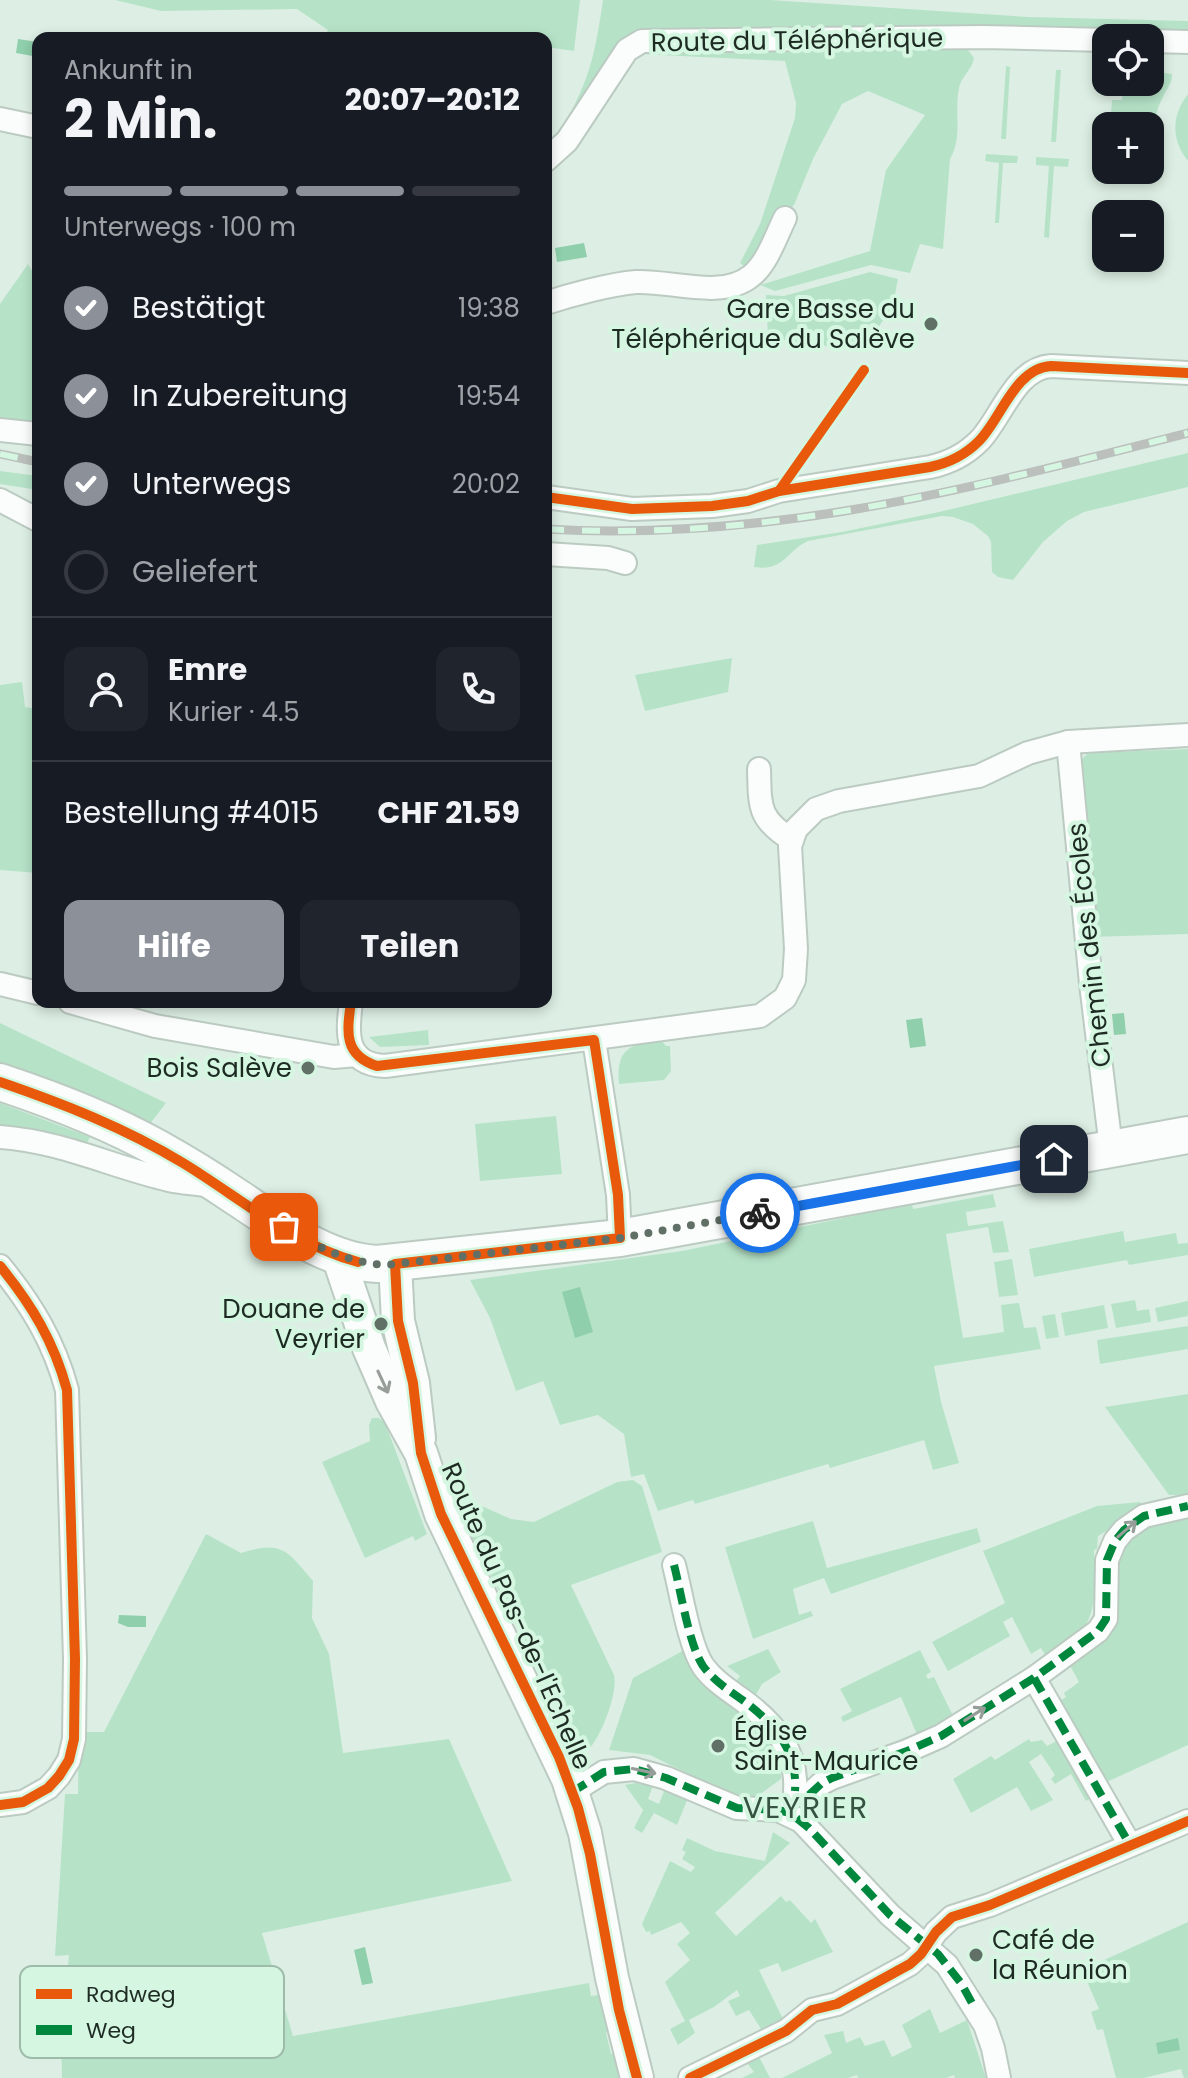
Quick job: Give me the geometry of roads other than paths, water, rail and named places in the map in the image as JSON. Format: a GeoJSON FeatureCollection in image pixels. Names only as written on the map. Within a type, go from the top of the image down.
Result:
{"type":"FeatureCollection","features":[{"type":"Feature","properties":{"kind":"main road"},"geometry":{"type":"LineString","coordinates":[[0,1082],[114,1125],[306,1240],[348,1259],[395,1264],[620,1238],[1188,1135]]}},
{"type":"Feature","properties":{"kind":"main road","name":"Route du Pas-de-l'Echelle"},"geometry":{"type":"LineString","coordinates":[[348,1259],[369,1348],[392,1401],[421,1453],[441,1514],[559,1757],[572,1792],[590,1854],[612,1978],[637,2078]]}},
{"type":"Feature","properties":{"kind":"main road","name":"Route du Pas-de-l'Echelle"},"geometry":{"type":"LineString","coordinates":[[395,1264],[396,1306],[413,1383],[421,1453]]}},
{"type":"Feature","properties":{"kind":"street","name":"Route du Téléphérique"},"geometry":{"type":"LineString","coordinates":[[552,155],[567,141],[627,50],[642,41],[983,37],[1092,40]]}},
{"type":"Feature","properties":{"kind":"street"},"geometry":{"type":"LineString","coordinates":[[1164,41],[1188,42]]}},
{"type":"Feature","properties":{"kind":"street"},"geometry":{"type":"LineString","coordinates":[[0,119],[32,126]]}},
{"type":"Feature","properties":{"kind":"street"},"geometry":{"type":"LineString","coordinates":[[552,302],[636,282],[699,288],[742,281],[760,265],[785,218]]}},
{"type":"Feature","properties":{"kind":"street"},"geometry":{"type":"LineString","coordinates":[[552,498],[632,509],[712,506],[748,501],[779,491],[938,465],[960,457],[977,443],[1022,381],[1037,368],[1051,366],[1188,373]]}},
{"type":"Feature","properties":{"kind":"street"},"geometry":{"type":"LineString","coordinates":[[0,430],[32,433]]}},
{"type":"Feature","properties":{"kind":"street"},"geometry":{"type":"LineString","coordinates":[[0,500],[32,517]]}},
{"type":"Feature","properties":{"kind":"street"},"geometry":{"type":"LineString","coordinates":[[552,554],[608,558],[625,563]]}},
{"type":"Feature","properties":{"kind":"street"},"geometry":{"type":"LineString","coordinates":[[350,1008],[348,1032],[351,1045],[357,1055],[368,1062],[385,1066],[760,1016],[785,998],[796,970],[789,858],[792,840],[802,821],[816,809],[827,804],[979,776],[1028,753],[1068,742],[1188,735]]}},
{"type":"Feature","properties":{"kind":"street","name":"Chemin des Écoles"},"geometry":{"type":"LineString","coordinates":[[1068,742],[1091,984],[1111,1148]]}},
{"type":"Feature","properties":{"kind":"street"},"geometry":{"type":"LineString","coordinates":[[759,769],[764,816],[772,827],[792,840]]}},
{"type":"Feature","properties":{"kind":"street"},"geometry":{"type":"LineString","coordinates":[[0,984],[32,992]]}},
{"type":"Feature","properties":{"kind":"street"},"geometry":{"type":"LineString","coordinates":[[91,1008],[155,1026],[340,1058],[357,1055]]}},
{"type":"Feature","properties":{"kind":"street"},"geometry":{"type":"LineString","coordinates":[[594,1040],[618,1195],[620,1238]]}},
{"type":"Feature","properties":{"kind":"street"},"geometry":{"type":"LineString","coordinates":[[0,1137],[29,1139],[64,1147],[170,1180],[223,1188]]}},
{"type":"Feature","properties":{"kind":"street"},"geometry":{"type":"LineString","coordinates":[[0,1266],[42,1325],[57,1355],[67,1390],[76,1695],[72,1749],[59,1776],[35,1796],[0,1805]]}},
{"type":"Feature","properties":{"kind":"street"},"geometry":{"type":"LineString","coordinates":[[778,1810],[832,1778],[941,1736],[1034,1678],[1104,1625],[1109,1552],[1124,1530],[1144,1516],[1188,1506]]}},
{"type":"Feature","properties":{"kind":"street"},"geometry":{"type":"LineString","coordinates":[[674,1565],[701,1663],[718,1683],[751,1706],[777,1732],[796,1768],[808,1810],[801,1821]]}},
{"type":"Feature","properties":{"kind":"street"},"geometry":{"type":"LineString","coordinates":[[1034,1678],[1130,1845]]}},
{"type":"Feature","properties":{"kind":"street"},"geometry":{"type":"LineString","coordinates":[[572,1792],[604,1772],[647,1770],[737,1808],[778,1810],[801,1821],[890,1915],[938,1954],[961,1983],[985,2025],[999,2078]]}},
{"type":"Feature","properties":{"kind":"street"},"geometry":{"type":"LineString","coordinates":[[690,2078],[786,2031],[812,2010],[837,2004],[910,1964],[952,1917],[990,1905],[1188,1821]]}},
{"type":"Feature","properties":{"kind":"railway"},"geometry":{"type":"LineString","coordinates":[[552,529],[630,531],[792,519],[949,491],[1188,433]]}},
{"type":"Feature","properties":{"kind":"railway"},"geometry":{"type":"LineString","coordinates":[[0,454],[32,461]]}},
{"type":"Feature","properties":{"kind":"place","name":"Gare Basse du Téléphérique du Salève"},"geometry":{"type":"Point","coordinates":[931,324]}},
{"type":"Feature","properties":{"kind":"place","name":"Bois Salève"},"geometry":{"type":"Point","coordinates":[308,1068]}},
{"type":"Feature","properties":{"kind":"place","name":"Douane de Veyrier"},"geometry":{"type":"Point","coordinates":[381,1324]}},
{"type":"Feature","properties":{"kind":"place","name":"Église Saint-Maurice"},"geometry":{"type":"Point","coordinates":[718,1746]}},
{"type":"Feature","properties":{"kind":"place","name":"Café de la Réunion"},"geometry":{"type":"Point","coordinates":[976,1955]}},
{"type":"Feature","properties":{"kind":"district","name":"VEYRIER"},"geometry":{"type":"Point","coordinates":[806,1808]}}]}
